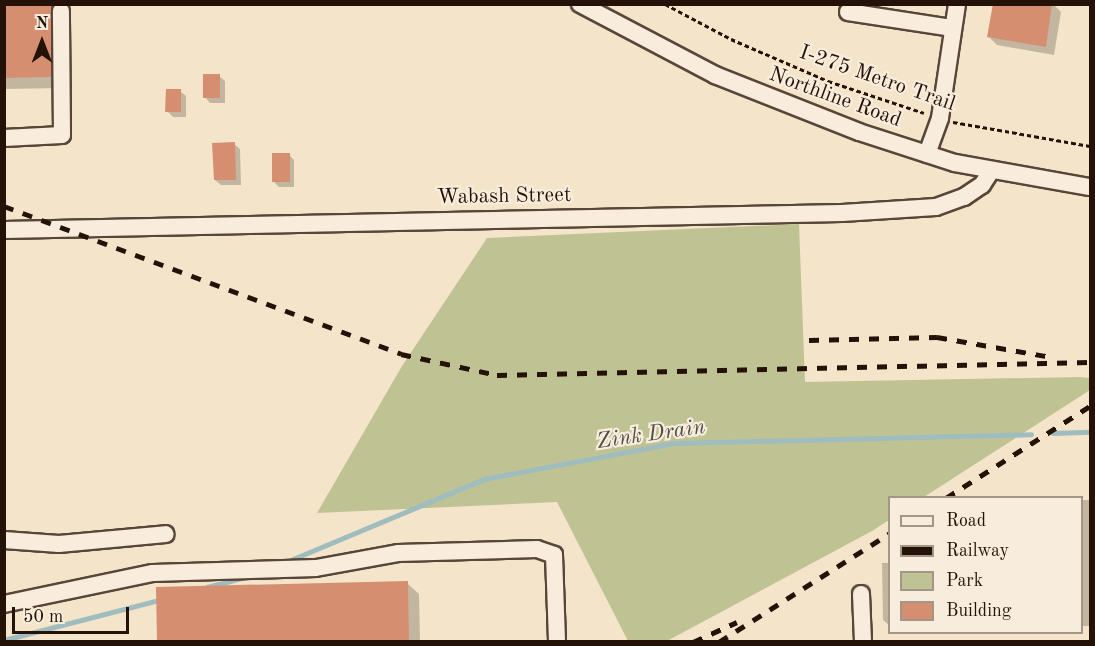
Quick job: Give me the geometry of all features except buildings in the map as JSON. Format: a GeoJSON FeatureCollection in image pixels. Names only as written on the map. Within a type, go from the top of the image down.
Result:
{"type":"FeatureCollection","features":[{"type":"Feature","properties":{"kind":"street","name":"Northline Road"},"geometry":{"type":"LineString","coordinates":[[580,4],[671,54],[759,95],[927,154],[992,171],[1090,187]]}},
{"type":"Feature","properties":{"kind":"street"},"geometry":{"type":"LineString","coordinates":[[927,154],[940,118],[957,4]]}},
{"type":"Feature","properties":{"kind":"street"},"geometry":{"type":"LineString","coordinates":[[4,138],[62,135],[61,11]]}},
{"type":"Feature","properties":{"kind":"street"},"geometry":{"type":"LineString","coordinates":[[848,12],[953,28]]}},
{"type":"Feature","properties":{"kind":"street","name":"Wabash Street"},"geometry":{"type":"LineString","coordinates":[[4,230],[842,213],[936,207],[964,197],[982,185],[992,171]]}},
{"type":"Feature","properties":{"kind":"street"},"geometry":{"type":"LineString","coordinates":[[4,540],[59,544],[166,534]]}},
{"type":"Feature","properties":{"kind":"street"},"geometry":{"type":"LineString","coordinates":[[4,603],[153,573],[316,568],[398,553],[537,549],[554,555],[557,642]]}},
{"type":"Feature","properties":{"kind":"street"},"geometry":{"type":"LineString","coordinates":[[861,594],[863,642]]}},
{"type":"Feature","properties":{"kind":"path","name":"I-275 Metro Trail"},"geometry":{"type":"LineString","coordinates":[[664,4],[731,39],[828,81],[940,118],[1090,146]]}},
{"type":"Feature","properties":{"kind":"green space"},"geometry":{"type":"Polygon","coordinates":[[[799,224],[805,382],[1079,377],[1090,378],[1090,390],[926,496],[888,496],[888,521],[872,531],[667,641],[628,641],[557,502],[317,513],[402,366],[487,238],[799,224]]]}},
{"type":"Feature","properties":{"kind":"waterway","name":"Zink Drain"},"geometry":{"type":"LineString","coordinates":[[1053,433],[1090,432]]}},
{"type":"Feature","properties":{"kind":"waterway","name":"Zink Drain"},"geometry":{"type":"LineString","coordinates":[[293,559],[484,479],[675,443],[1031,434]]}},
{"type":"Feature","properties":{"kind":"waterway","name":"Zink Drain"},"geometry":{"type":"LineString","coordinates":[[207,587],[246,577]]}},
{"type":"Feature","properties":{"kind":"waterway","name":"Zink Drain"},"geometry":{"type":"LineString","coordinates":[[4,640],[162,599]]}},
{"type":"Feature","properties":{"kind":"railway"},"geometry":{"type":"LineString","coordinates":[[4,206],[401,354],[497,375],[1090,362]]}},
{"type":"Feature","properties":{"kind":"railway"},"geometry":{"type":"LineString","coordinates":[[809,340],[937,337],[1052,357]]}},
{"type":"Feature","properties":{"kind":"railway"},"geometry":{"type":"LineString","coordinates":[[949,496],[1090,406]]}},
{"type":"Feature","properties":{"kind":"railway"},"geometry":{"type":"LineString","coordinates":[[719,642],[888,534]]}},
{"type":"Feature","properties":{"kind":"railway"},"geometry":{"type":"LineString","coordinates":[[693,642],[737,622]]}}]}
